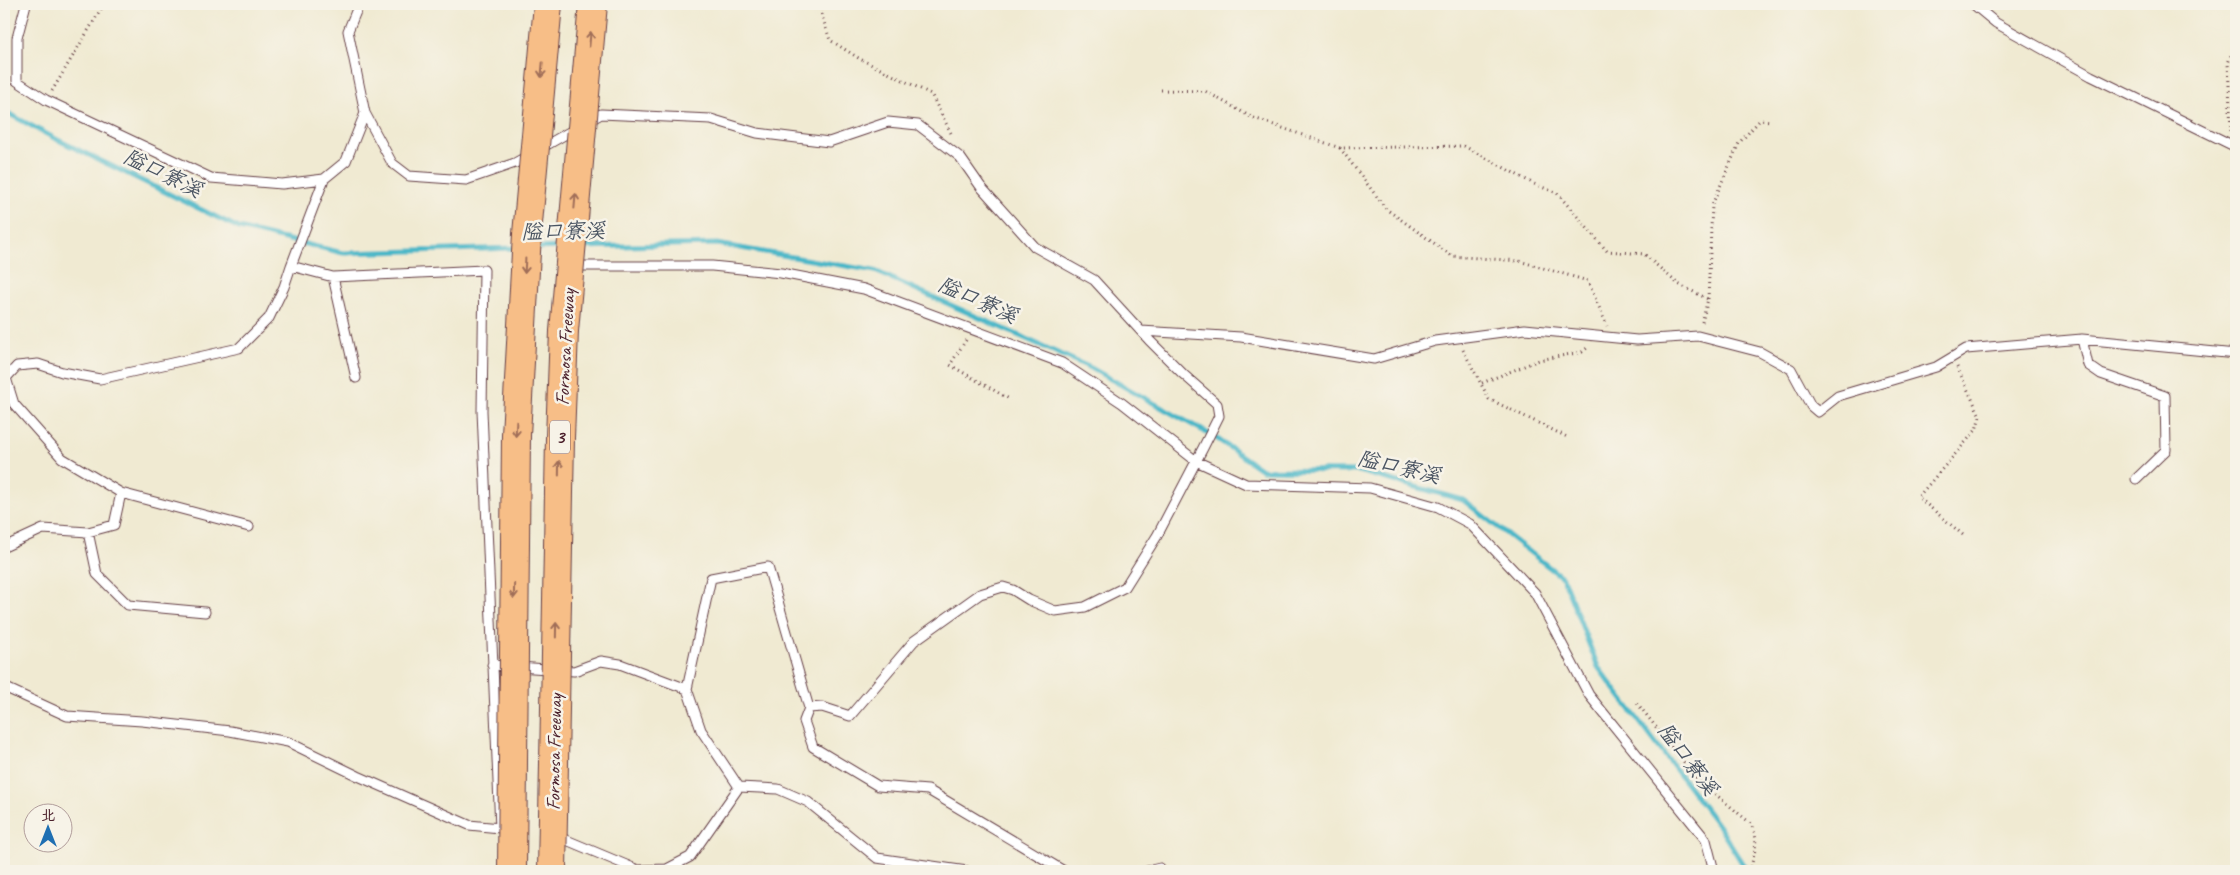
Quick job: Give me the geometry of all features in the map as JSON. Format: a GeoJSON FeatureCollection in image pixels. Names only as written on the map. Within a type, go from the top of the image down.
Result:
{"type":"FeatureCollection","features":[{"type":"Feature","properties":{"kind":"highway","name":"Formosa Freeway"},"geometry":{"type":"LineString","coordinates":[[512,871],[516,435],[527,234],[548,4]]}},
{"type":"Feature","properties":{"kind":"highway","name":"Formosa Freeway"},"geometry":{"type":"LineString","coordinates":[[552,871],[560,438],[564,331],[593,4]]}},
{"type":"Feature","properties":{"kind":"lane"},"geometry":{"type":"LineString","coordinates":[[26,4],[18,38],[18,81],[46,100],[211,178],[282,184],[324,179]]}},
{"type":"Feature","properties":{"kind":"lane"},"geometry":{"type":"LineString","coordinates":[[359,4],[348,31],[365,113],[392,163],[409,176],[466,180],[515,163],[601,114],[711,119],[757,133],[829,142],[888,122],[918,125],[960,157],[981,186],[1035,247],[1094,280],[1183,374],[1218,404],[1219,416],[1203,448],[1156,536],[1125,588],[1085,607],[1055,611],[1008,588],[980,594],[914,641],[850,716],[822,706],[809,708]]}},
{"type":"Feature","properties":{"kind":"lane"},"geometry":{"type":"LineString","coordinates":[[1973,4],[1996,23],[2092,76],[2234,147]]}},
{"type":"Feature","properties":{"kind":"lane"},"geometry":{"type":"LineString","coordinates":[[249,527],[121,493],[62,458],[14,404],[6,378],[17,366],[38,364],[62,372],[100,379],[239,348],[269,318],[284,287],[324,179],[346,161],[365,113]]}},
{"type":"Feature","properties":{"kind":"lane"},"geometry":{"type":"LineString","coordinates":[[4,687],[67,716],[142,721],[230,731],[288,742],[358,776],[469,825],[500,828],[482,411],[484,270],[333,277],[291,266]]}},
{"type":"Feature","properties":{"kind":"lane"},"geometry":{"type":"LineString","coordinates":[[584,266],[712,266],[781,273],[864,289],[1062,363],[1122,403],[1196,461],[1246,484],[1370,488],[1438,507],[1470,524],[1535,593],[1589,695],[1706,840],[1714,871]]}},
{"type":"Feature","properties":{"kind":"lane"},"geometry":{"type":"LineString","coordinates":[[333,277],[356,378]]}},
{"type":"Feature","properties":{"kind":"lane"},"geometry":{"type":"LineString","coordinates":[[1141,331],[1241,337],[1374,359],[1435,342],[1526,329],[1637,340],[1698,336],[1760,352],[1791,370],[1811,406],[1818,412],[1838,396],[1936,367],[1966,349],[2082,339],[2236,354]]}},
{"type":"Feature","properties":{"kind":"lane"},"geometry":{"type":"LineString","coordinates":[[2082,339],[2088,365],[2101,374],[2165,396],[2166,450],[2136,479]]}},
{"type":"Feature","properties":{"kind":"lane"},"geometry":{"type":"LineString","coordinates":[[4,547],[43,529],[88,532],[114,525],[121,493]]}},
{"type":"Feature","properties":{"kind":"lane"},"geometry":{"type":"LineString","coordinates":[[88,532],[97,574],[128,605],[205,612]]}},
{"type":"Feature","properties":{"kind":"lane"},"geometry":{"type":"LineString","coordinates":[[739,787],[701,730],[687,689],[711,578],[768,567],[809,708],[804,722],[813,747],[878,786],[928,790],[1064,871]]}},
{"type":"Feature","properties":{"kind":"lane"},"geometry":{"type":"LineString","coordinates":[[492,665],[574,671],[601,661],[620,664],[687,689]]}},
{"type":"Feature","properties":{"kind":"lane"},"geometry":{"type":"LineString","coordinates":[[564,839],[638,870],[667,869],[690,857],[739,787]]}},
{"type":"Feature","properties":{"kind":"lane"},"geometry":{"type":"LineString","coordinates":[[739,787],[778,789],[808,802],[877,858],[967,871]]}},
{"type":"Feature","properties":{"kind":"lane"},"geometry":{"type":"LineString","coordinates":[[1147,871],[1160,868]]}},
{"type":"Feature","properties":{"kind":"path"},"geometry":{"type":"LineString","coordinates":[[46,100],[104,4]]}},
{"type":"Feature","properties":{"kind":"path"},"geometry":{"type":"LineString","coordinates":[[822,4],[821,13],[830,40],[860,59],[931,94],[948,126],[960,157]]}},
{"type":"Feature","properties":{"kind":"path"},"geometry":{"type":"LineString","coordinates":[[2234,147],[2228,63],[2236,43]]}},
{"type":"Feature","properties":{"kind":"path"},"geometry":{"type":"LineString","coordinates":[[1161,90],[1205,91],[1251,117],[1340,148],[1464,146],[1534,184],[1557,193],[1607,251],[1644,254],[1678,284],[1708,299]]}},
{"type":"Feature","properties":{"kind":"path"},"geometry":{"type":"LineString","coordinates":[[1698,336],[1708,299],[1712,205],[1739,142],[1760,120],[1772,120]]}},
{"type":"Feature","properties":{"kind":"path"},"geometry":{"type":"LineString","coordinates":[[1340,148],[1386,209],[1452,256],[1518,261],[1588,281],[1607,324],[1603,337],[1582,352],[1539,360],[1482,383]]}},
{"type":"Feature","properties":{"kind":"path"},"geometry":{"type":"LineString","coordinates":[[973,329],[950,365],[1012,400]]}},
{"type":"Feature","properties":{"kind":"path"},"geometry":{"type":"LineString","coordinates":[[1456,338],[1489,398],[1566,437]]}},
{"type":"Feature","properties":{"kind":"path"},"geometry":{"type":"LineString","coordinates":[[1952,358],[1980,416],[1976,430],[1918,497],[1963,535]]}},
{"type":"Feature","properties":{"kind":"path"},"geometry":{"type":"LineString","coordinates":[[1637,703],[1697,778],[1749,822],[1756,831],[1757,843],[1750,871]]}},
{"type":"Feature","properties":{"kind":"waterway","name":"隘口寮溪"},"geometry":{"type":"LineString","coordinates":[[4,111],[54,138],[239,228],[343,253],[518,248]]}},
{"type":"Feature","properties":{"kind":"waterway","name":"隘口寮溪"},"geometry":{"type":"LineString","coordinates":[[579,247],[717,244],[875,271],[1091,368],[1216,438],[1262,470],[1358,471],[1463,500],[1563,578],[1598,667],[1720,828],[1747,871]]}},
{"type":"Feature","properties":{"kind":"waterway","name":"隘口寮溪"},"geometry":{"type":"LineString","coordinates":[[534,248],[563,247]]}}]}
